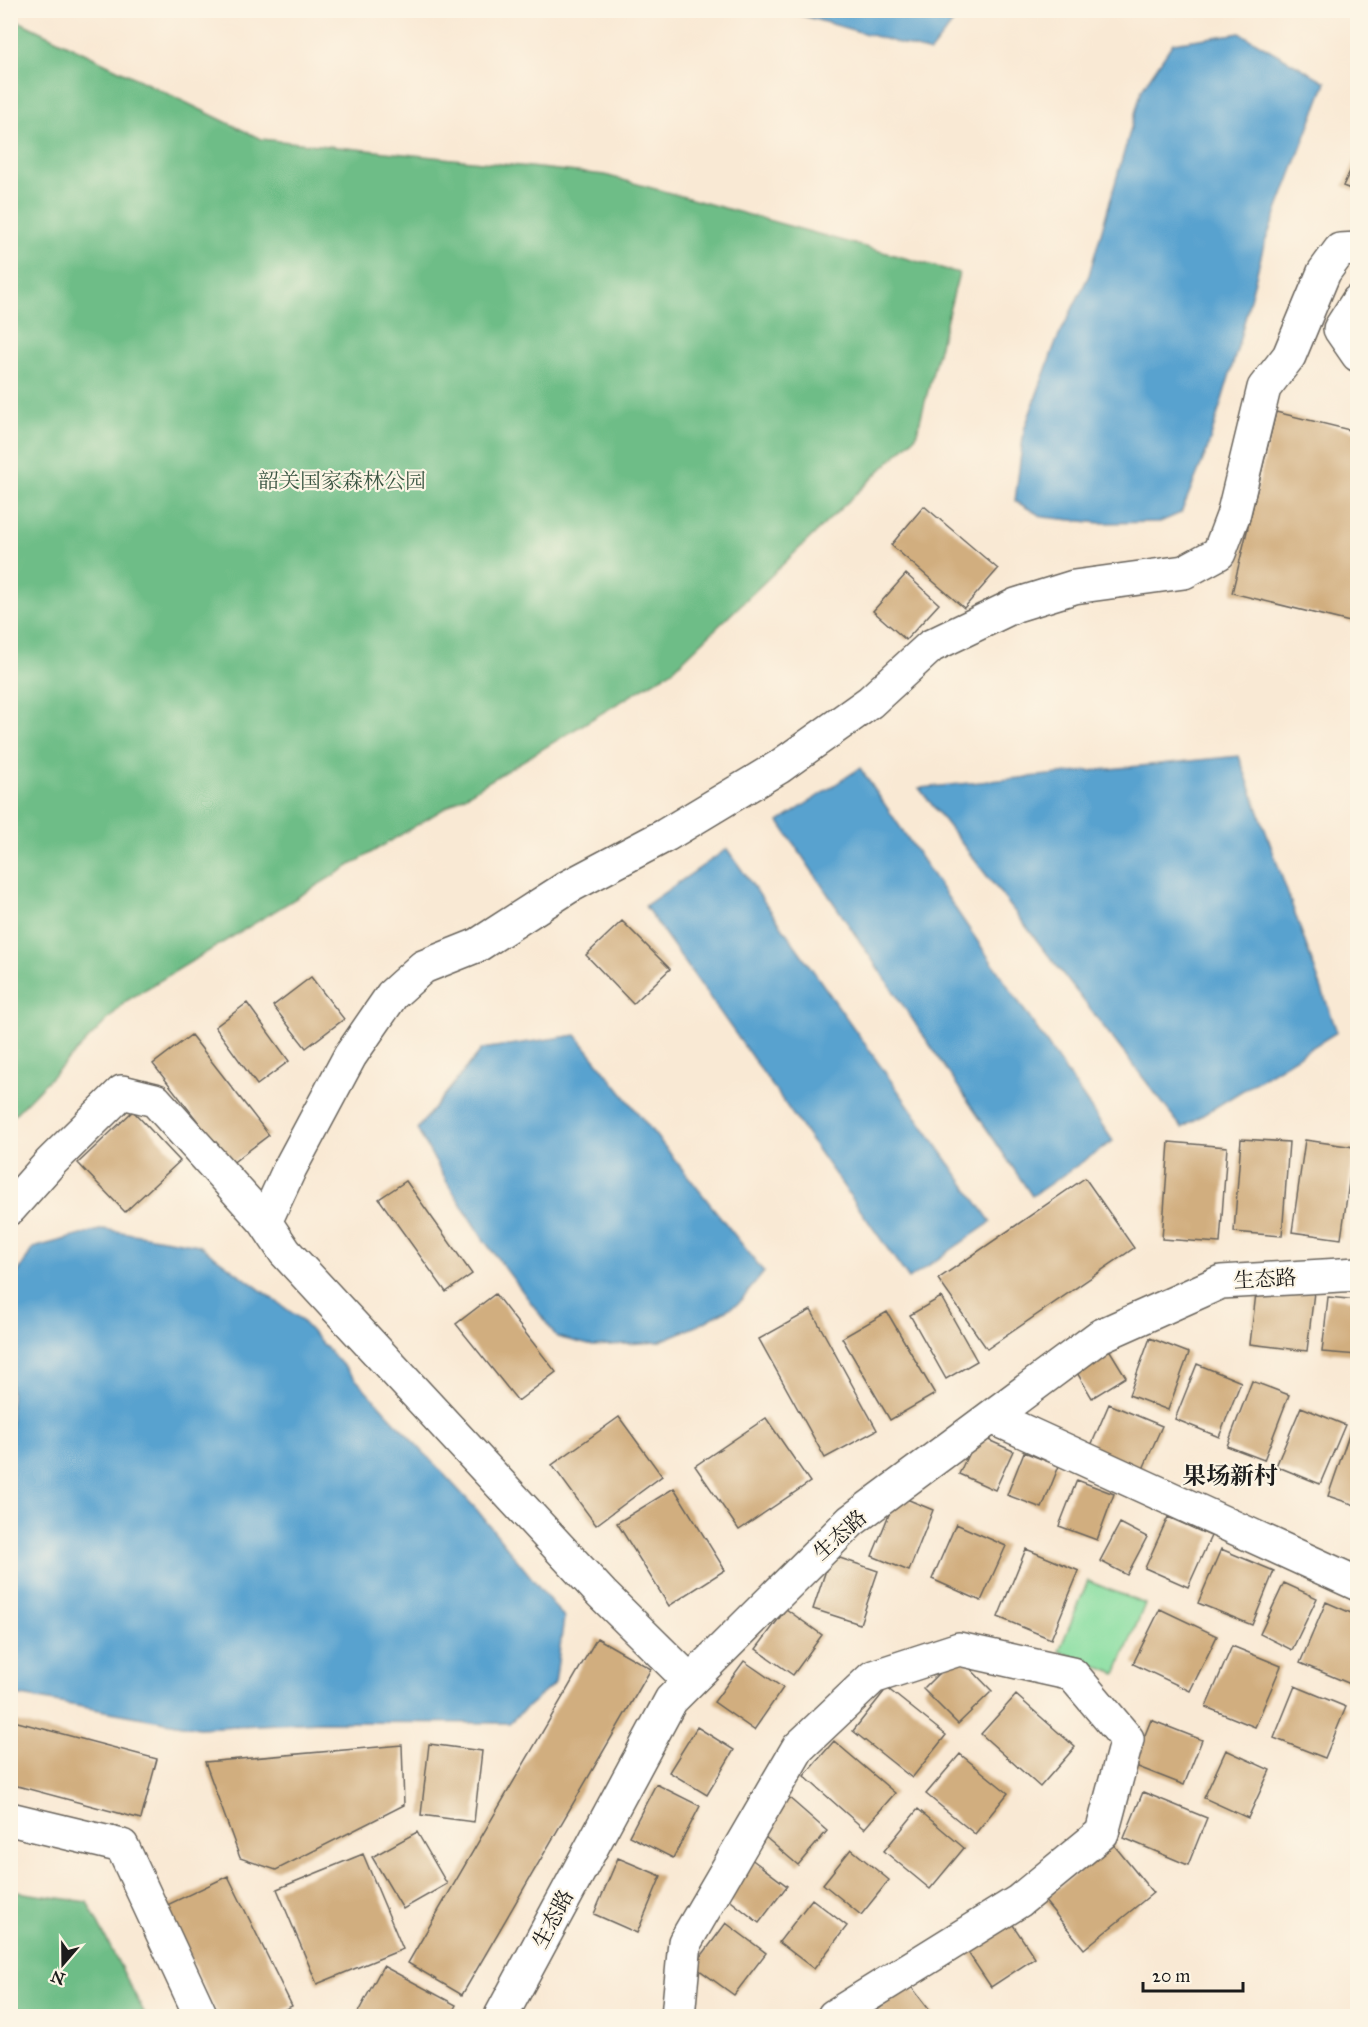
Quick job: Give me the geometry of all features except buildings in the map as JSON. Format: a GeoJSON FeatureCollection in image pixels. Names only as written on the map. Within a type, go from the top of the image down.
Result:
{"type":"FeatureCollection","features":[{"type":"Feature","properties":{"kind":"street"},"geometry":{"type":"LineString","coordinates":[[265,1222],[290,1168],[350,1056],[392,995],[423,968],[478,945],[568,887],[666,835],[779,767],[870,702],[931,646],[1016,605],[1074,587],[1184,572],[1219,553],[1233,516],[1264,388],[1289,356],[1324,272],[1340,250],[1358,249]]}},
{"type":"Feature","properties":{"kind":"street"},"geometry":{"type":"LineString","coordinates":[[1358,301],[1340,329],[1358,355]]}},
{"type":"Feature","properties":{"kind":"street"},"geometry":{"type":"LineString","coordinates":[[10,1208],[51,1162],[122,1092],[155,1100],[265,1222],[293,1261],[594,1586],[690,1681]]}},
{"type":"Feature","properties":{"kind":"street","name":"生态路"},"geometry":{"type":"LineString","coordinates":[[501,2016],[671,1700],[851,1521],[1100,1336],[1221,1282],[1358,1274]]}},
{"type":"Feature","properties":{"kind":"street"},"geometry":{"type":"LineString","coordinates":[[992,1417],[1358,1584]]}},
{"type":"Feature","properties":{"kind":"street"},"geometry":{"type":"LineString","coordinates":[[678,2016],[685,1942],[798,1748],[873,1677],[959,1649],[1072,1674],[1127,1739],[1102,1833],[1019,1901],[834,2016]]}},
{"type":"Feature","properties":{"kind":"street"},"geometry":{"type":"LineString","coordinates":[[10,1819],[122,1846],[201,2016]]}},
{"type":"Feature","properties":{"kind":"green space","name":"韶关国家森林公园"},"geometry":{"type":"Polygon","coordinates":[[[10,17],[261,139],[605,175],[959,273],[916,436],[673,670],[126,1001],[11,1118],[10,17]]]}},
{"type":"Feature","properties":{"kind":"green space"},"geometry":{"type":"Polygon","coordinates":[[[1088,1581],[1145,1604],[1116,1674],[1059,1651],[1088,1581]]]}},
{"type":"Feature","properties":{"kind":"green space"},"geometry":{"type":"Polygon","coordinates":[[[10,1891],[87,1902],[146,2016],[11,2016],[10,1891]]]}},
{"type":"Feature","properties":{"kind":"water"},"geometry":{"type":"Polygon","coordinates":[[[475,10],[365,12],[360,11],[475,10]]]}},
{"type":"Feature","properties":{"kind":"water"},"geometry":{"type":"Polygon","coordinates":[[[786,11],[962,11],[930,52],[786,11]]]}},
{"type":"Feature","properties":{"kind":"water"},"geometry":{"type":"Polygon","coordinates":[[[1240,33],[1326,82],[1264,245],[1237,350],[1207,450],[1181,513],[1160,522],[1100,523],[1043,517],[1015,501],[1024,430],[1055,344],[1089,275],[1142,89],[1173,43],[1240,33]]]}},
{"type":"Feature","properties":{"kind":"water"},"geometry":{"type":"Polygon","coordinates":[[[1239,756],[1337,1032],[1182,1128],[919,788],[1239,756]]]}},
{"type":"Feature","properties":{"kind":"water"},"geometry":{"type":"Polygon","coordinates":[[[860,768],[1113,1141],[1032,1196],[779,822],[860,768]]]}},
{"type":"Feature","properties":{"kind":"water"},"geometry":{"type":"Polygon","coordinates":[[[727,849],[991,1222],[909,1279],[645,906],[727,849]]]}},
{"type":"Feature","properties":{"kind":"water"},"geometry":{"type":"Polygon","coordinates":[[[576,1035],[764,1272],[739,1303],[701,1324],[658,1342],[593,1346],[557,1337],[483,1239],[417,1129],[482,1049],[576,1035]]]}},
{"type":"Feature","properties":{"kind":"water"},"geometry":{"type":"Polygon","coordinates":[[[103,1229],[199,1245],[299,1318],[477,1510],[564,1618],[555,1683],[509,1723],[320,1722],[199,1728],[11,1694],[11,1284],[33,1248],[103,1229]]]}},
{"type":"Feature","properties":{"kind":"district","name":"果场新村"},"geometry":{"type":"Point","coordinates":[1230,1476]}}]}
